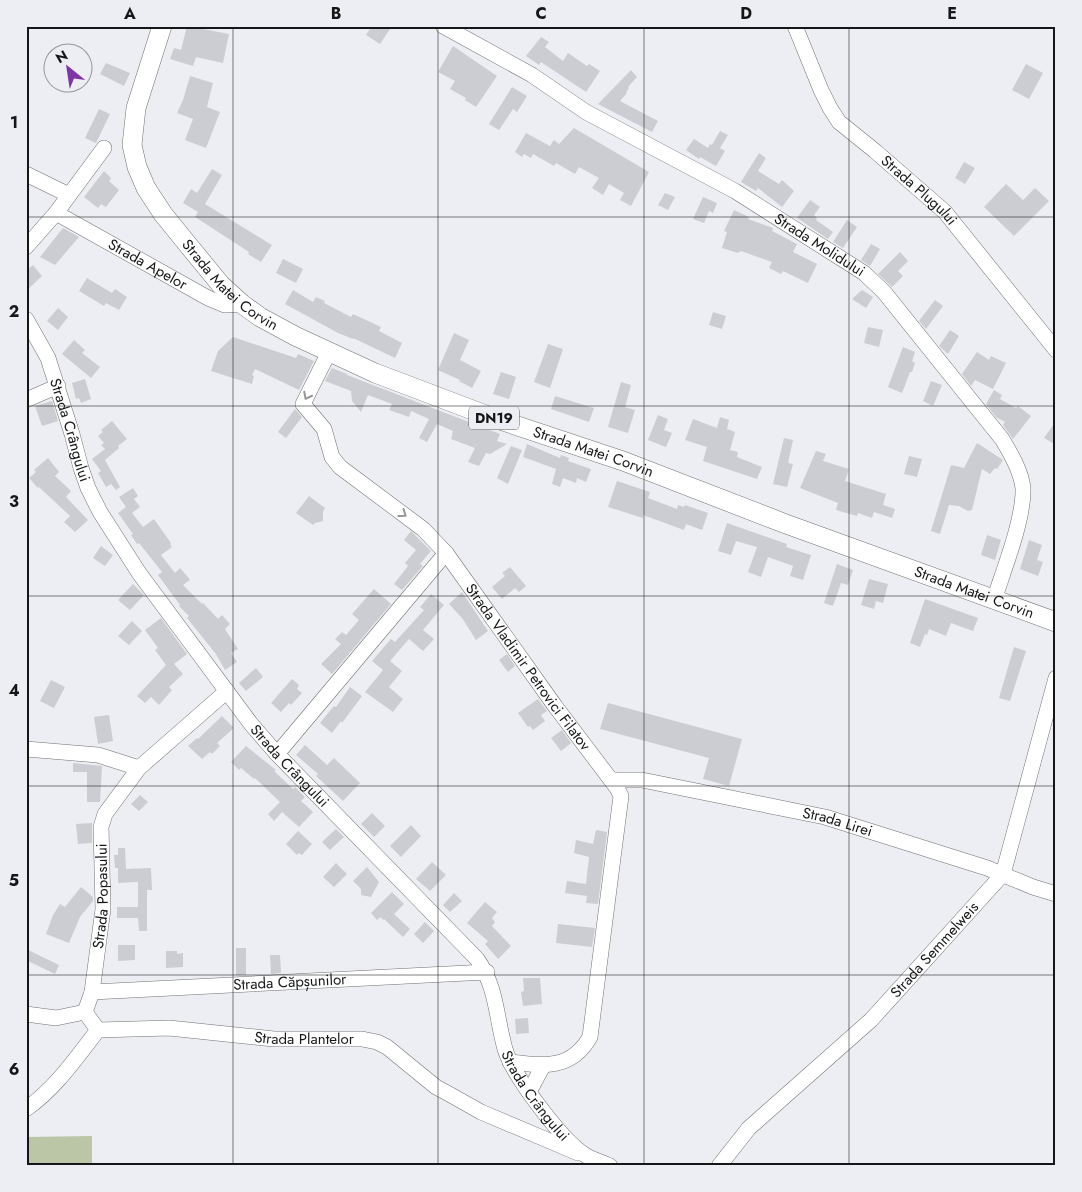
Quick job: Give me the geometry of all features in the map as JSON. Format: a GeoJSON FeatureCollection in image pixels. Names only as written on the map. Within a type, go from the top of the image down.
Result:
{"type":"FeatureCollection","features":[{"type":"Feature","properties":{"kind":"main road","name":"Strada Matei Corvin"},"geometry":{"type":"LineString","coordinates":[[162,26],[136,108],[132,145],[137,167],[146,188],[163,214],[221,284],[242,304],[260,317],[375,373],[482,414],[623,461],[786,524],[1056,622]]}},
{"type":"Feature","properties":{"kind":"street","name":"Strada Molidului"},"geometry":{"type":"LineString","coordinates":[[442,26],[532,75],[586,112],[735,191],[864,273],[884,292],[1002,439],[1013,456],[1019,472],[1023,487],[1018,524],[994,600]]}},
{"type":"Feature","properties":{"kind":"street","name":"Strada Plugului"},"geometry":{"type":"LineString","coordinates":[[795,26],[821,90],[839,122],[945,212],[1056,350]]}},
{"type":"Feature","properties":{"kind":"street"},"geometry":{"type":"LineString","coordinates":[[26,247],[56,213],[104,148]]}},
{"type":"Feature","properties":{"kind":"street"},"geometry":{"type":"LineString","coordinates":[[26,174],[69,195]]}},
{"type":"Feature","properties":{"kind":"street","name":"Strada Apelor"},"geometry":{"type":"LineString","coordinates":[[56,213],[208,298],[225,305],[242,304]]}},
{"type":"Feature","properties":{"kind":"street","name":"Strada Crângului"},"geometry":{"type":"LineString","coordinates":[[26,319],[48,358],[58,386],[80,468],[88,488],[100,512],[139,573],[251,724],[277,754],[478,959],[492,987],[510,1062],[530,1092],[568,1141],[586,1156],[610,1166]]}},
{"type":"Feature","properties":{"kind":"street","name":"Strada Vladimir Petrovici Filatov"},"geometry":{"type":"LineString","coordinates":[[329,352],[303,404],[324,429],[332,457],[340,467],[423,528],[446,554],[555,706],[612,780]]}},
{"type":"Feature","properties":{"kind":"street"},"geometry":{"type":"LineString","coordinates":[[26,400],[58,386]]}},
{"type":"Feature","properties":{"kind":"street"},"geometry":{"type":"LineString","coordinates":[[277,754],[446,554]]}},
{"type":"Feature","properties":{"kind":"street","name":"Strada Semmelweis"},"geometry":{"type":"LineString","coordinates":[[720,1166],[748,1128],[871,1020],[1003,874],[1056,678]]}},
{"type":"Feature","properties":{"kind":"street","name":"Strada Popasului"},"geometry":{"type":"LineString","coordinates":[[85,1012],[92,992],[103,908],[100,827],[106,814],[139,768],[227,691]]}},
{"type":"Feature","properties":{"kind":"street"},"geometry":{"type":"LineString","coordinates":[[26,749],[98,755],[139,768]]}},
{"type":"Feature","properties":{"kind":"street"},"geometry":{"type":"LineString","coordinates":[[510,1062],[543,1066],[554,1064],[571,1058],[583,1048],[590,1036],[621,805],[621,796],[612,780]]}},
{"type":"Feature","properties":{"kind":"street","name":"Strada Lirei"},"geometry":{"type":"LineString","coordinates":[[612,780],[642,780],[825,817],[935,851],[1056,894]]}},
{"type":"Feature","properties":{"kind":"street","name":"Strada Căpșunilor"},"geometry":{"type":"LineString","coordinates":[[92,992],[486,972]]}},
{"type":"Feature","properties":{"kind":"street"},"geometry":{"type":"LineString","coordinates":[[26,1014],[56,1018],[85,1012],[98,1030],[56,1083],[37,1102],[26,1109]]}},
{"type":"Feature","properties":{"kind":"street","name":"Strada Plantelor"},"geometry":{"type":"LineString","coordinates":[[98,1030],[169,1028],[274,1039],[362,1039],[377,1042],[387,1047],[436,1086],[457,1099],[481,1112],[586,1156]]}},
{"type":"Feature","properties":{"kind":"street"},"geometry":{"type":"LineString","coordinates":[[530,1092],[543,1066]]}},
{"type":"Feature","properties":{"kind":"green space"},"geometry":{"type":"Polygon","coordinates":[[[92,1136],[92,1166],[26,1166],[26,1137],[92,1136]]]}},
{"type":"Feature","properties":{"kind":"building"},"geometry":{"type":"Polygon","coordinates":[[[187,26],[229,34],[223,63],[196,57],[193,66],[170,59],[174,48],[181,50],[187,26]]]}},
{"type":"Feature","properties":{"kind":"building"},"geometry":{"type":"Polygon","coordinates":[[[372,26],[392,26],[380,44],[366,35],[372,26]]]}},
{"type":"Feature","properties":{"kind":"building"},"geometry":{"type":"Polygon","coordinates":[[[541,37],[549,42],[545,47],[563,61],[568,53],[587,66],[589,64],[600,71],[586,92],[541,62],[539,65],[526,56],[541,37]]]}},
{"type":"Feature","properties":{"kind":"building"},"geometry":{"type":"Polygon","coordinates":[[[453,46],[497,76],[476,107],[465,100],[466,98],[450,89],[455,81],[438,72],[453,46]]]}},
{"type":"Feature","properties":{"kind":"building"},"geometry":{"type":"Polygon","coordinates":[[[106,63],[130,73],[124,86],[100,74],[106,63]]]}},
{"type":"Feature","properties":{"kind":"building"},"geometry":{"type":"Polygon","coordinates":[[[1026,64],[1043,73],[1029,99],[1012,90],[1026,64]]]}},
{"type":"Feature","properties":{"kind":"building"},"geometry":{"type":"Polygon","coordinates":[[[631,70],[637,77],[628,87],[627,93],[620,101],[658,121],[652,132],[598,104],[631,70]]]}},
{"type":"Feature","properties":{"kind":"building"},"geometry":{"type":"Polygon","coordinates":[[[190,76],[213,83],[207,107],[220,112],[206,148],[185,140],[193,119],[177,113],[190,76]]]}},
{"type":"Feature","properties":{"kind":"building"},"geometry":{"type":"Polygon","coordinates":[[[512,87],[527,96],[517,112],[513,109],[499,130],[489,124],[512,87]]]}},
{"type":"Feature","properties":{"kind":"building"},"geometry":{"type":"Polygon","coordinates":[[[99,109],[110,114],[96,143],[85,138],[99,109]]]}},
{"type":"Feature","properties":{"kind":"building"},"geometry":{"type":"Polygon","coordinates":[[[574,128],[649,172],[631,206],[620,200],[624,193],[609,184],[603,195],[592,188],[599,178],[579,167],[575,174],[556,163],[554,166],[533,154],[531,158],[524,154],[522,157],[515,152],[526,133],[550,146],[554,140],[559,144],[574,128]]]}},
{"type":"Feature","properties":{"kind":"building"},"geometry":{"type":"Polygon","coordinates":[[[720,131],[728,135],[720,148],[725,151],[716,166],[700,157],[699,159],[686,150],[694,139],[708,148],[710,144],[712,145],[720,131]]]}},
{"type":"Feature","properties":{"kind":"building"},"geometry":{"type":"Polygon","coordinates":[[[759,153],[766,158],[758,171],[779,184],[782,180],[794,191],[782,207],[758,188],[756,191],[741,182],[759,153]]]}},
{"type":"Feature","properties":{"kind":"building"},"geometry":{"type":"Polygon","coordinates":[[[964,162],[975,168],[965,184],[955,178],[964,162]]]}},
{"type":"Feature","properties":{"kind":"building"},"geometry":{"type":"Polygon","coordinates":[[[212,169],[222,175],[205,204],[272,245],[261,262],[248,254],[249,252],[195,217],[198,212],[183,203],[191,189],[197,193],[212,169]]]}},
{"type":"Feature","properties":{"kind":"building"},"geometry":{"type":"Polygon","coordinates":[[[104,171],[111,178],[109,181],[119,190],[106,207],[101,204],[98,208],[84,197],[104,171]]]}},
{"type":"Feature","properties":{"kind":"building"},"geometry":{"type":"Polygon","coordinates":[[[1006,184],[1023,200],[1035,188],[1049,201],[1014,236],[984,207],[1006,184]]]}},
{"type":"Feature","properties":{"kind":"building"},"geometry":{"type":"Polygon","coordinates":[[[665,193],[675,197],[668,210],[658,205],[665,193]]]}},
{"type":"Feature","properties":{"kind":"building"},"geometry":{"type":"Polygon","coordinates":[[[703,197],[717,203],[713,213],[709,211],[704,223],[693,219],[703,197]]]}},
{"type":"Feature","properties":{"kind":"building"},"geometry":{"type":"Polygon","coordinates":[[[810,200],[820,207],[814,215],[817,218],[816,220],[833,232],[828,239],[797,218],[810,200]]]}},
{"type":"Feature","properties":{"kind":"building"},"geometry":{"type":"Polygon","coordinates":[[[734,210],[749,217],[748,219],[773,228],[772,231],[797,244],[793,252],[817,264],[808,283],[783,271],[781,274],[769,268],[772,262],[741,251],[738,253],[722,248],[727,232],[724,231],[734,210]]]}},
{"type":"Feature","properties":{"kind":"building"},"geometry":{"type":"Polygon","coordinates":[[[847,220],[857,227],[843,248],[833,242],[847,220]]]}},
{"type":"Feature","properties":{"kind":"building"},"geometry":{"type":"Polygon","coordinates":[[[63,228],[79,237],[55,265],[40,257],[63,228]]]}},
{"type":"Feature","properties":{"kind":"building"},"geometry":{"type":"Polygon","coordinates":[[[871,244],[880,249],[870,266],[861,260],[871,244]]]}},
{"type":"Feature","properties":{"kind":"building"},"geometry":{"type":"Polygon","coordinates":[[[900,252],[908,261],[898,271],[903,276],[892,287],[878,274],[900,252]]]}},
{"type":"Feature","properties":{"kind":"building"},"geometry":{"type":"Polygon","coordinates":[[[283,259],[303,269],[296,283],[276,273],[283,259]]]}},
{"type":"Feature","properties":{"kind":"building"},"geometry":{"type":"Polygon","coordinates":[[[33,265],[42,276],[26,291],[26,271],[33,265]]]}},
{"type":"Feature","properties":{"kind":"building"},"geometry":{"type":"Polygon","coordinates":[[[87,278],[112,293],[115,289],[127,297],[119,310],[106,303],[104,306],[79,291],[87,278]]]}},
{"type":"Feature","properties":{"kind":"building"},"geometry":{"type":"Polygon","coordinates":[[[293,290],[313,302],[316,297],[351,317],[353,314],[381,327],[379,331],[402,343],[395,358],[338,333],[285,304],[293,290]]]}},
{"type":"Feature","properties":{"kind":"building"},"geometry":{"type":"Polygon","coordinates":[[[862,290],[873,297],[866,308],[852,299],[862,290]]]}},
{"type":"Feature","properties":{"kind":"building"},"geometry":{"type":"Polygon","coordinates":[[[935,300],[943,306],[926,329],[919,321],[935,300]]]}},
{"type":"Feature","properties":{"kind":"building"},"geometry":{"type":"Polygon","coordinates":[[[58,308],[68,317],[58,330],[47,321],[58,308]]]}},
{"type":"Feature","properties":{"kind":"building"},"geometry":{"type":"Polygon","coordinates":[[[713,312],[726,316],[722,329],[709,325],[713,312]]]}},
{"type":"Feature","properties":{"kind":"building"},"geometry":{"type":"Polygon","coordinates":[[[868,327],[883,330],[879,347],[864,343],[868,327]]]}},
{"type":"Feature","properties":{"kind":"building"},"geometry":{"type":"Polygon","coordinates":[[[950,330],[959,336],[948,354],[939,346],[950,330]]]}},
{"type":"Feature","properties":{"kind":"building"},"geometry":{"type":"Polygon","coordinates":[[[454,333],[469,340],[460,360],[481,371],[472,388],[438,370],[454,333]]]}},
{"type":"Feature","properties":{"kind":"building"},"geometry":{"type":"Polygon","coordinates":[[[233,337],[296,358],[298,354],[314,361],[299,390],[255,369],[252,375],[254,376],[252,384],[211,371],[218,351],[233,337]]]}},
{"type":"Feature","properties":{"kind":"building"},"geometry":{"type":"Polygon","coordinates":[[[74,340],[85,350],[82,353],[100,367],[91,378],[62,354],[74,340]]]}},
{"type":"Feature","properties":{"kind":"building"},"geometry":{"type":"Polygon","coordinates":[[[548,344],[563,349],[550,388],[534,382],[548,344]]]}},
{"type":"Feature","properties":{"kind":"building"},"geometry":{"type":"Polygon","coordinates":[[[903,347],[915,352],[912,361],[915,363],[902,393],[888,387],[903,347]]]}},
{"type":"Feature","properties":{"kind":"building"},"geometry":{"type":"Polygon","coordinates":[[[977,352],[989,360],[991,356],[1006,363],[993,389],[975,380],[971,386],[962,374],[977,352]]]}},
{"type":"Feature","properties":{"kind":"building"},"geometry":{"type":"Polygon","coordinates":[[[332,368],[500,434],[497,441],[507,444],[490,454],[486,453],[479,466],[468,462],[475,448],[451,439],[453,431],[437,424],[427,442],[419,438],[429,419],[411,411],[409,417],[389,410],[392,404],[368,395],[361,412],[352,401],[351,391],[325,381],[332,368]]]}},
{"type":"Feature","properties":{"kind":"building"},"geometry":{"type":"Polygon","coordinates":[[[501,372],[516,377],[509,399],[493,394],[501,372]]]}},
{"type":"Feature","properties":{"kind":"building"},"geometry":{"type":"Polygon","coordinates":[[[85,379],[91,399],[81,403],[79,398],[76,399],[72,383],[85,379]]]}},
{"type":"Feature","properties":{"kind":"building"},"geometry":{"type":"Polygon","coordinates":[[[931,381],[942,385],[933,406],[923,401],[931,381]]]}},
{"type":"Feature","properties":{"kind":"building"},"geometry":{"type":"Polygon","coordinates":[[[621,382],[631,385],[625,407],[635,410],[628,433],[608,427],[621,382]]]}},
{"type":"Feature","properties":{"kind":"building"},"geometry":{"type":"Polygon","coordinates":[[[994,390],[1002,395],[1000,399],[1016,408],[1018,406],[1031,416],[1013,439],[1003,425],[1005,422],[996,417],[986,404],[994,390]]]}},
{"type":"Feature","properties":{"kind":"building"},"geometry":{"type":"Polygon","coordinates":[[[555,396],[594,408],[589,422],[551,409],[555,396]]]}},
{"type":"Feature","properties":{"kind":"building"},"geometry":{"type":"Polygon","coordinates":[[[52,401],[58,421],[42,426],[35,406],[52,401]]]}},
{"type":"Feature","properties":{"kind":"building"},"geometry":{"type":"Polygon","coordinates":[[[295,409],[302,417],[286,438],[278,432],[295,409]]]}},
{"type":"Feature","properties":{"kind":"building"},"geometry":{"type":"Polygon","coordinates":[[[658,415],[668,419],[664,430],[672,433],[666,447],[648,440],[658,415]]]}},
{"type":"Feature","properties":{"kind":"building"},"geometry":{"type":"Polygon","coordinates":[[[720,417],[729,420],[727,429],[735,432],[730,450],[738,452],[737,457],[762,467],[757,479],[703,461],[707,447],[685,440],[693,419],[717,428],[720,417]]]}},
{"type":"Feature","properties":{"kind":"building"},"geometry":{"type":"Polygon","coordinates":[[[112,421],[127,439],[105,460],[120,487],[116,490],[111,484],[106,487],[98,473],[101,471],[92,459],[105,449],[101,445],[104,443],[98,436],[103,432],[101,430],[112,421]]]}},
{"type":"Feature","properties":{"kind":"building"},"geometry":{"type":"Polygon","coordinates":[[[1056,421],[1056,445],[1044,438],[1056,421]]]}},
{"type":"Feature","properties":{"kind":"building"},"geometry":{"type":"Polygon","coordinates":[[[784,438],[793,440],[788,463],[793,464],[787,487],[773,484],[784,438]]]}},
{"type":"Feature","properties":{"kind":"building"},"geometry":{"type":"Polygon","coordinates":[[[977,443],[1003,460],[997,469],[995,468],[990,474],[982,469],[972,510],[968,511],[959,506],[949,505],[940,534],[931,531],[951,465],[964,468],[977,443]]]}},
{"type":"Feature","properties":{"kind":"building"},"geometry":{"type":"Polygon","coordinates":[[[527,444],[560,458],[561,455],[569,458],[568,461],[591,469],[586,482],[577,478],[576,483],[563,478],[560,487],[552,484],[556,469],[523,457],[527,444]]]}},
{"type":"Feature","properties":{"kind":"building"},"geometry":{"type":"Polygon","coordinates":[[[511,446],[522,450],[508,484],[497,478],[511,446]]]}},
{"type":"Feature","properties":{"kind":"building"},"geometry":{"type":"Polygon","coordinates":[[[816,451],[826,454],[823,461],[849,469],[845,481],[886,494],[883,505],[895,509],[892,518],[874,512],[872,518],[858,513],[857,516],[836,510],[838,503],[800,488],[816,451]]]}},
{"type":"Feature","properties":{"kind":"building"},"geometry":{"type":"Polygon","coordinates":[[[909,456],[922,459],[917,477],[904,474],[909,456]]]}},
{"type":"Feature","properties":{"kind":"building"},"geometry":{"type":"Polygon","coordinates":[[[48,458],[59,472],[55,476],[71,491],[66,497],[88,520],[75,532],[64,522],[70,516],[29,478],[36,472],[34,470],[48,458]]]}},
{"type":"Feature","properties":{"kind":"building"},"geometry":{"type":"Polygon","coordinates":[[[617,481],[650,492],[648,498],[677,509],[678,505],[684,507],[685,505],[708,513],[702,530],[686,524],[684,530],[643,515],[643,518],[608,507],[617,481]]]}},
{"type":"Feature","properties":{"kind":"building"},"geometry":{"type":"Polygon","coordinates":[[[133,488],[138,496],[134,499],[140,507],[132,513],[143,527],[154,519],[171,543],[172,547],[161,555],[175,573],[180,568],[187,576],[190,580],[183,585],[202,604],[218,619],[222,615],[230,624],[225,629],[238,649],[231,653],[237,662],[225,670],[216,654],[187,618],[189,616],[179,606],[158,575],[162,572],[139,543],[137,544],[131,535],[133,534],[118,513],[126,507],[119,497],[133,488]]]}},
{"type":"Feature","properties":{"kind":"building"},"geometry":{"type":"Polygon","coordinates":[[[309,496],[325,508],[323,521],[313,525],[296,513],[309,496]]]}},
{"type":"Feature","properties":{"kind":"building"},"geometry":{"type":"Polygon","coordinates":[[[727,523],[787,544],[786,547],[811,555],[803,580],[790,576],[793,566],[768,557],[761,577],[748,572],[757,547],[736,541],[731,555],[718,551],[727,523]]]}},
{"type":"Feature","properties":{"kind":"building"},"geometry":{"type":"Polygon","coordinates":[[[411,531],[431,551],[420,564],[423,566],[402,590],[394,584],[408,566],[405,563],[416,550],[404,540],[411,531]]]}},
{"type":"Feature","properties":{"kind":"building"},"geometry":{"type":"Polygon","coordinates":[[[987,535],[1001,540],[995,560],[981,555],[987,535]]]}},
{"type":"Feature","properties":{"kind":"building"},"geometry":{"type":"Polygon","coordinates":[[[1029,540],[1042,545],[1037,560],[1043,562],[1038,576],[1020,569],[1029,540]]]}},
{"type":"Feature","properties":{"kind":"building"},"geometry":{"type":"Polygon","coordinates":[[[101,546],[113,555],[105,566],[93,558],[101,546]]]}},
{"type":"Feature","properties":{"kind":"building"},"geometry":{"type":"Polygon","coordinates":[[[837,564],[853,570],[848,585],[841,583],[833,606],[824,603],[837,564]]]}},
{"type":"Feature","properties":{"kind":"building"},"geometry":{"type":"Polygon","coordinates":[[[510,567],[526,586],[519,592],[515,588],[502,599],[492,587],[505,576],[502,573],[510,567]]]}},
{"type":"Feature","properties":{"kind":"building"},"geometry":{"type":"Polygon","coordinates":[[[869,579],[888,584],[883,603],[876,601],[874,609],[861,605],[869,579]]]}},
{"type":"Feature","properties":{"kind":"building"},"geometry":{"type":"Polygon","coordinates":[[[133,584],[144,595],[130,610],[118,600],[133,584]]]}},
{"type":"Feature","properties":{"kind":"building"},"geometry":{"type":"Polygon","coordinates":[[[374,589],[391,604],[332,674],[321,664],[341,644],[335,639],[342,632],[346,635],[359,620],[352,614],[374,589]]]}},
{"type":"Feature","properties":{"kind":"building"},"geometry":{"type":"Polygon","coordinates":[[[462,592],[488,631],[476,640],[462,618],[449,604],[462,592]]]}},
{"type":"Feature","properties":{"kind":"building"},"geometry":{"type":"Polygon","coordinates":[[[431,594],[444,605],[423,630],[434,639],[423,651],[409,639],[390,661],[402,671],[389,687],[403,699],[393,712],[365,692],[383,670],[372,661],[391,639],[395,642],[424,610],[420,607],[431,594]]]}},
{"type":"Feature","properties":{"kind":"building"},"geometry":{"type":"Polygon","coordinates":[[[925,599],[978,618],[973,631],[951,623],[946,636],[929,629],[920,647],[910,643],[925,599]]]}},
{"type":"Feature","properties":{"kind":"building"},"geometry":{"type":"Polygon","coordinates":[[[161,618],[187,654],[174,664],[183,674],[169,687],[172,690],[159,705],[151,697],[145,703],[137,696],[166,665],[155,650],[158,648],[145,630],[161,618]]]}},
{"type":"Feature","properties":{"kind":"building"},"geometry":{"type":"Polygon","coordinates":[[[132,621],[142,631],[129,645],[118,636],[132,621]]]}},
{"type":"Feature","properties":{"kind":"building"},"geometry":{"type":"Polygon","coordinates":[[[1014,647],[1026,651],[1010,701],[999,698],[1014,647]]]}},
{"type":"Feature","properties":{"kind":"building"},"geometry":{"type":"Polygon","coordinates":[[[507,654],[515,666],[508,672],[499,660],[507,654]]]}},
{"type":"Feature","properties":{"kind":"building"},"geometry":{"type":"Polygon","coordinates":[[[256,668],[263,677],[246,691],[239,683],[256,668]]]}},
{"type":"Feature","properties":{"kind":"building"},"geometry":{"type":"Polygon","coordinates":[[[292,679],[299,685],[297,689],[302,693],[291,705],[289,703],[281,712],[271,703],[292,679]]]}},
{"type":"Feature","properties":{"kind":"building"},"geometry":{"type":"Polygon","coordinates":[[[51,680],[65,687],[54,708],[40,701],[51,680]]]}},
{"type":"Feature","properties":{"kind":"building"},"geometry":{"type":"Polygon","coordinates":[[[350,687],[362,696],[332,733],[320,723],[334,706],[336,707],[350,687]]]}},
{"type":"Feature","properties":{"kind":"building"},"geometry":{"type":"Polygon","coordinates":[[[538,699],[547,711],[541,715],[545,721],[533,730],[530,726],[528,727],[518,713],[538,699]]]}},
{"type":"Feature","properties":{"kind":"building"},"geometry":{"type":"Polygon","coordinates":[[[608,703],[742,739],[729,786],[703,779],[709,758],[600,729],[608,703]]]}},
{"type":"Feature","properties":{"kind":"building"},"geometry":{"type":"Polygon","coordinates":[[[109,715],[113,741],[98,744],[94,717],[109,715]]]}},
{"type":"Feature","properties":{"kind":"building"},"geometry":{"type":"Polygon","coordinates":[[[222,716],[234,728],[217,743],[220,746],[212,754],[210,752],[202,759],[188,746],[222,716]]]}},
{"type":"Feature","properties":{"kind":"building"},"geometry":{"type":"Polygon","coordinates":[[[562,730],[571,743],[561,751],[551,738],[562,730]]]}},
{"type":"Feature","properties":{"kind":"building"},"geometry":{"type":"Polygon","coordinates":[[[305,745],[327,765],[334,758],[360,783],[343,801],[316,776],[318,774],[296,755],[305,745]]]}},
{"type":"Feature","properties":{"kind":"building"},"geometry":{"type":"Polygon","coordinates":[[[246,746],[276,770],[274,771],[293,789],[295,787],[305,797],[301,801],[313,812],[299,827],[282,812],[274,821],[268,814],[280,802],[255,778],[241,768],[239,770],[231,762],[246,746]]]}},
{"type":"Feature","properties":{"kind":"building"},"geometry":{"type":"Polygon","coordinates":[[[73,763],[102,766],[100,802],[87,802],[87,772],[73,772],[73,763]]]}},
{"type":"Feature","properties":{"kind":"building"},"geometry":{"type":"Polygon","coordinates":[[[140,795],[148,802],[139,811],[131,804],[140,795]]]}},
{"type":"Feature","properties":{"kind":"building"},"geometry":{"type":"Polygon","coordinates":[[[372,813],[385,826],[374,837],[361,824],[372,813]]]}},
{"type":"Feature","properties":{"kind":"building"},"geometry":{"type":"Polygon","coordinates":[[[92,823],[92,843],[78,844],[76,824],[92,823]]]}},
{"type":"Feature","properties":{"kind":"building"},"geometry":{"type":"Polygon","coordinates":[[[411,825],[421,836],[401,857],[390,846],[411,825]]]}},
{"type":"Feature","properties":{"kind":"building"},"geometry":{"type":"Polygon","coordinates":[[[336,829],[344,837],[330,850],[322,842],[336,829]]]}},
{"type":"Feature","properties":{"kind":"building"},"geometry":{"type":"Polygon","coordinates":[[[596,830],[607,832],[598,904],[586,903],[587,896],[565,893],[567,881],[586,884],[589,857],[574,853],[576,840],[593,844],[596,830]]]}},
{"type":"Feature","properties":{"kind":"building"},"geometry":{"type":"Polygon","coordinates":[[[298,831],[312,844],[302,855],[299,853],[297,855],[286,844],[298,831]]]}},
{"type":"Feature","properties":{"kind":"building"},"geometry":{"type":"Polygon","coordinates":[[[118,848],[125,848],[126,869],[151,868],[152,890],[147,890],[147,931],[139,931],[138,918],[117,918],[117,907],[138,907],[138,882],[118,883],[118,868],[115,868],[114,855],[118,855],[118,848]]]}},
{"type":"Feature","properties":{"kind":"building"},"geometry":{"type":"Polygon","coordinates":[[[432,862],[446,875],[430,891],[416,879],[432,862]]]}},
{"type":"Feature","properties":{"kind":"building"},"geometry":{"type":"Polygon","coordinates":[[[336,863],[347,874],[334,887],[323,877],[336,863]]]}},
{"type":"Feature","properties":{"kind":"building"},"geometry":{"type":"Polygon","coordinates":[[[367,867],[379,882],[371,897],[361,895],[361,889],[353,881],[367,867]]]}},
{"type":"Feature","properties":{"kind":"building"},"geometry":{"type":"Polygon","coordinates":[[[81,887],[93,897],[93,901],[80,917],[69,943],[46,934],[53,915],[60,904],[65,907],[81,887]]]}},
{"type":"Feature","properties":{"kind":"building"},"geometry":{"type":"Polygon","coordinates":[[[392,892],[404,904],[394,914],[410,929],[403,937],[384,919],[381,917],[377,920],[371,913],[392,892]]]}},
{"type":"Feature","properties":{"kind":"building"},"geometry":{"type":"Polygon","coordinates":[[[454,893],[462,901],[450,912],[443,905],[454,893]]]}},
{"type":"Feature","properties":{"kind":"building"},"geometry":{"type":"Polygon","coordinates":[[[485,902],[497,912],[492,918],[495,922],[492,926],[511,946],[498,959],[485,944],[488,941],[467,923],[485,902]]]}},
{"type":"Feature","properties":{"kind":"building"},"geometry":{"type":"Polygon","coordinates":[[[425,922],[434,931],[423,943],[414,934],[425,922]]]}},
{"type":"Feature","properties":{"kind":"building"},"geometry":{"type":"Polygon","coordinates":[[[558,924],[595,928],[592,947],[556,943],[558,924]]]}},
{"type":"Feature","properties":{"kind":"building"},"geometry":{"type":"Polygon","coordinates":[[[118,945],[135,945],[135,960],[118,961],[118,945]]]}},
{"type":"Feature","properties":{"kind":"building"},"geometry":{"type":"Polygon","coordinates":[[[236,948],[246,948],[246,975],[236,975],[236,948]]]}},
{"type":"Feature","properties":{"kind":"building"},"geometry":{"type":"Polygon","coordinates":[[[26,949],[59,965],[55,974],[26,960],[26,949]]]}},
{"type":"Feature","properties":{"kind":"building"},"geometry":{"type":"Polygon","coordinates":[[[166,951],[177,951],[177,954],[183,953],[183,967],[166,968],[166,951]]]}},
{"type":"Feature","properties":{"kind":"building"},"geometry":{"type":"Polygon","coordinates":[[[270,955],[280,955],[281,973],[271,974],[270,955]]]}},
{"type":"Feature","properties":{"kind":"building"},"geometry":{"type":"Polygon","coordinates":[[[523,978],[540,978],[542,1004],[523,1006],[521,992],[524,991],[523,978]]]}},
{"type":"Feature","properties":{"kind":"building"},"geometry":{"type":"Polygon","coordinates":[[[528,1018],[529,1033],[516,1034],[515,1019],[528,1018]]]}}]}
